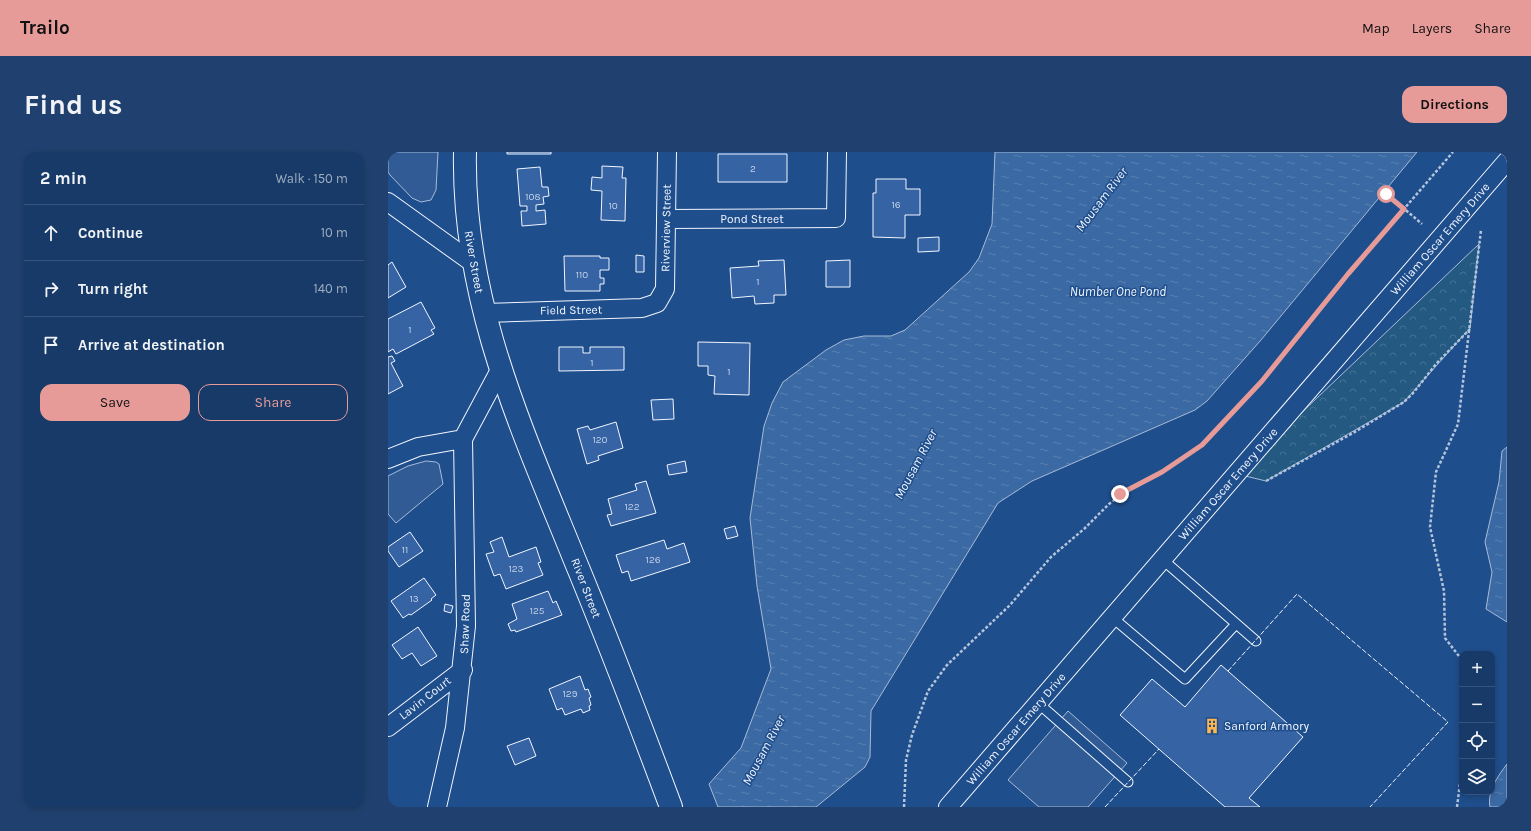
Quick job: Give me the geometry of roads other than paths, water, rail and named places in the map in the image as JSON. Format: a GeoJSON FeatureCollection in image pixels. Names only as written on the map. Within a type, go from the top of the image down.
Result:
{"type":"FeatureCollection","features":[{"type":"Feature","properties":{"kind":"street","name":"River Street"},"geometry":{"type":"LineString","coordinates":[[465,152],[468,227],[473,263],[484,313],[500,370],[671,807]]}},
{"type":"Feature","properties":{"kind":"street","name":"Riverview Street"},"geometry":{"type":"LineString","coordinates":[[658,303],[665,289],[667,152]]}},
{"type":"Feature","properties":{"kind":"street","name":"Pond Street"},"geometry":{"type":"LineString","coordinates":[[667,219],[836,218],[837,152]]}},
{"type":"Feature","properties":{"kind":"street","name":"William Oscar Emery Drive"},"geometry":{"type":"LineString","coordinates":[[948,807],[1507,161]]}},
{"type":"Feature","properties":{"kind":"street"},"geometry":{"type":"LineString","coordinates":[[388,202],[473,263]]}},
{"type":"Feature","properties":{"kind":"street","name":"Field Street"},"geometry":{"type":"LineString","coordinates":[[484,313],[642,308],[658,303]]}},
{"type":"Feature","properties":{"kind":"street"},"geometry":{"type":"LineString","coordinates":[[388,459],[418,448],[463,439],[500,370]]}},
{"type":"Feature","properties":{"kind":"street","name":"Shaw Road"},"geometry":{"type":"LineString","coordinates":[[437,807],[455,728],[463,670],[466,626],[463,439]]}},
{"type":"Feature","properties":{"kind":"street","name":"Lavin Court"},"geometry":{"type":"LineString","coordinates":[[388,727],[463,670]]}},
{"type":"Feature","properties":{"kind":"lane"},"geometry":{"type":"LineString","coordinates":[[1162,559],[1256,642]]}},
{"type":"Feature","properties":{"kind":"lane"},"geometry":{"type":"LineString","coordinates":[[1113,618],[1186,679],[1236,624]]}},
{"type":"Feature","properties":{"kind":"lane"},"geometry":{"type":"LineString","coordinates":[[1038,703],[1128,782]]}},
{"type":"Feature","properties":{"kind":"water","name":"Number One Pond"},"geometry":{"type":"Polygon","coordinates":[[[995,152],[1417,152],[1261,340],[1207,401],[1195,410],[1032,481],[998,503],[871,711],[870,757],[865,767],[816,807],[718,807],[709,784],[741,748],[771,669],[757,586],[750,518],[764,426],[772,403],[783,382],[826,350],[844,340],[864,336],[891,336],[905,330],[969,272],[979,258],[992,224],[995,152]]]}},
{"type":"Feature","properties":{"kind":"water"},"geometry":{"type":"Polygon","coordinates":[[[1507,447],[1507,622],[1486,609],[1492,572],[1485,542],[1499,482],[1502,451],[1507,447]]]}},
{"type":"Feature","properties":{"kind":"water"},"geometry":{"type":"Polygon","coordinates":[[[1507,764],[1507,807],[1490,807],[1490,795],[1495,795],[1495,783],[1507,764]]]}},
{"type":"Feature","properties":{"kind":"place","name":"Sanford Armory"},"geometry":{"type":"Point","coordinates":[1212,726]}},
{"type":"Feature","properties":{"kind":"water label","name":"Mousam River"},"geometry":{"type":"Point","coordinates":[1101,199]}},
{"type":"Feature","properties":{"kind":"water label","name":"Mousam River"},"geometry":{"type":"Point","coordinates":[915,464]}},
{"type":"Feature","properties":{"kind":"water label","name":"Mousam River"},"geometry":{"type":"Point","coordinates":[763,750]}}]}
